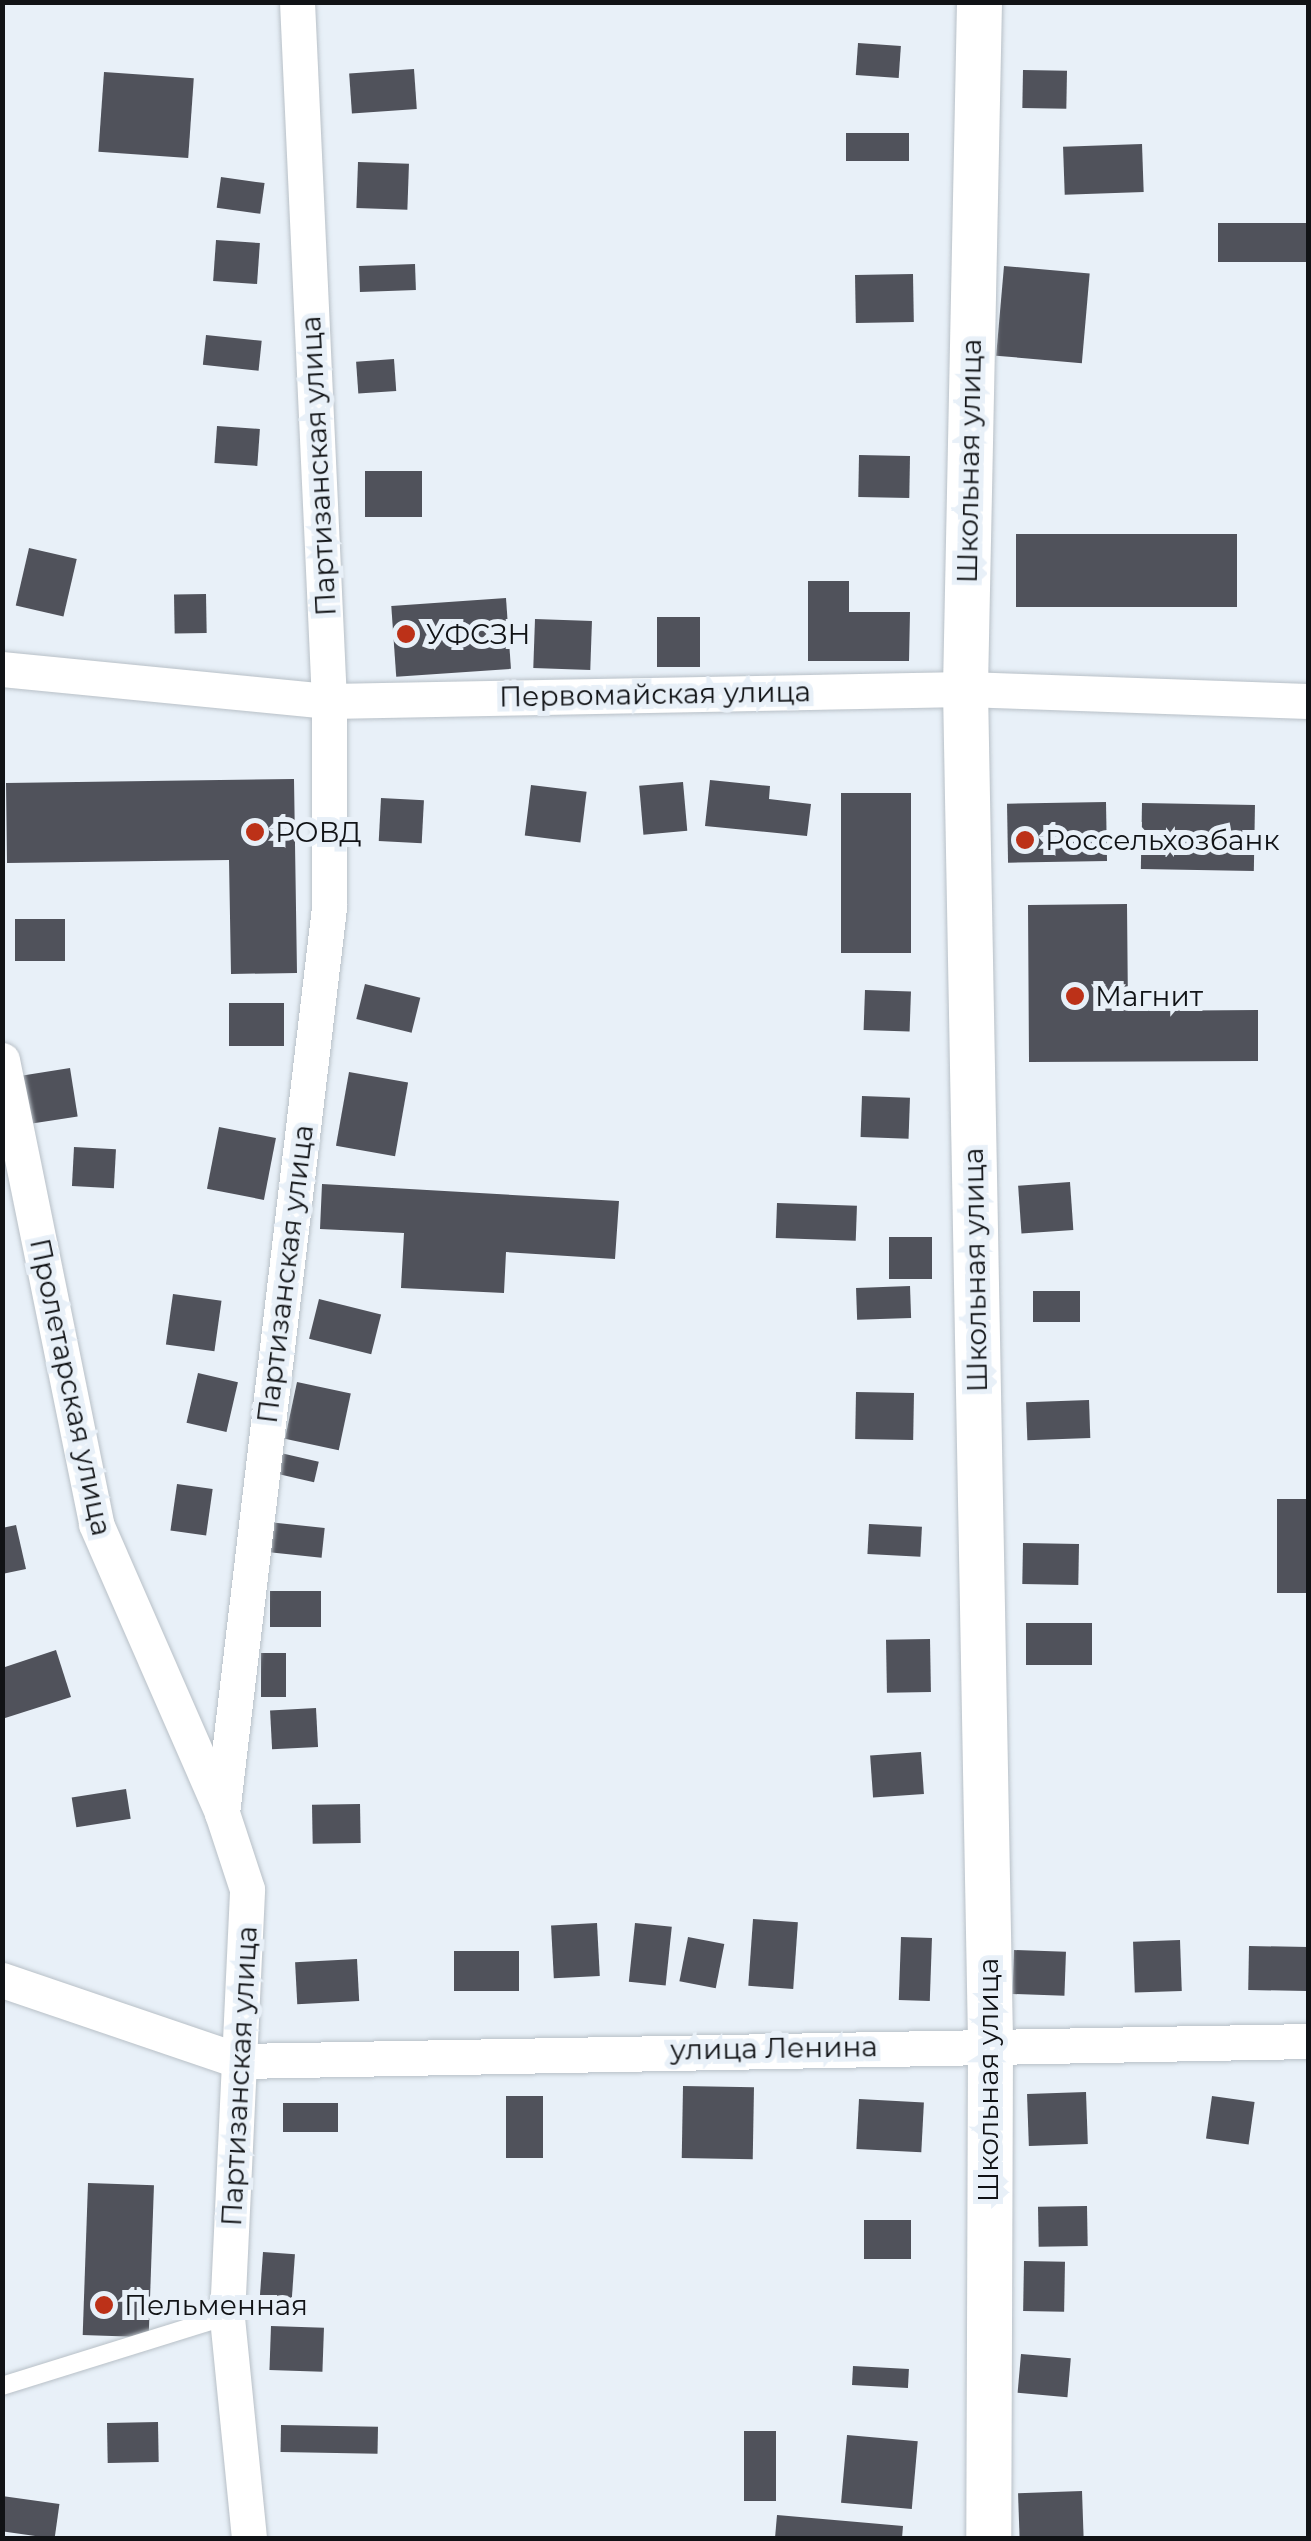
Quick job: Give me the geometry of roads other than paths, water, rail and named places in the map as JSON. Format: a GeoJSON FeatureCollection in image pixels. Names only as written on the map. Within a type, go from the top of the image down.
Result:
{"type":"FeatureCollection","features":[{"type":"Feature","properties":{"kind":"street","name":"Партизанская улица"},"geometry":{"type":"LineString","coordinates":[[249,2538],[227,2316],[247,1889],[222,1813],[328,907],[329,700],[298,2]]}},
{"type":"Feature","properties":{"kind":"street","name":"Школьная улица"},"geometry":{"type":"LineString","coordinates":[[978,2],[965,689],[990,2044],[988,2538]]}},
{"type":"Feature","properties":{"kind":"street","name":"Первомайская улица"},"geometry":{"type":"LineString","coordinates":[[2,670],[329,700],[965,689],[1308,701]]}},
{"type":"Feature","properties":{"kind":"street","name":"Пролетарская улица"},"geometry":{"type":"LineString","coordinates":[[2,1060],[96,1524],[222,1813]]}},
{"type":"Feature","properties":{"kind":"street"},"geometry":{"type":"LineString","coordinates":[[2,1980],[240,2061]]}},
{"type":"Feature","properties":{"kind":"street","name":"улица Ленина"},"geometry":{"type":"LineString","coordinates":[[240,2061],[1308,2041]]}},
{"type":"Feature","properties":{"kind":"lane"},"geometry":{"type":"LineString","coordinates":[[2,2386],[227,2316]]}},
{"type":"Feature","properties":{"kind":"place","name":"УФСЗН"},"geometry":{"type":"Point","coordinates":[406,634]}},
{"type":"Feature","properties":{"kind":"place","name":"РОВД"},"geometry":{"type":"Point","coordinates":[255,832]}},
{"type":"Feature","properties":{"kind":"place","name":"Россельхозбанк"},"geometry":{"type":"Point","coordinates":[1025,840]}},
{"type":"Feature","properties":{"kind":"place","name":"Магнит"},"geometry":{"type":"Point","coordinates":[1075,996]}},
{"type":"Feature","properties":{"kind":"place","name":"Пельменная"},"geometry":{"type":"Point","coordinates":[104,2305]}}]}
